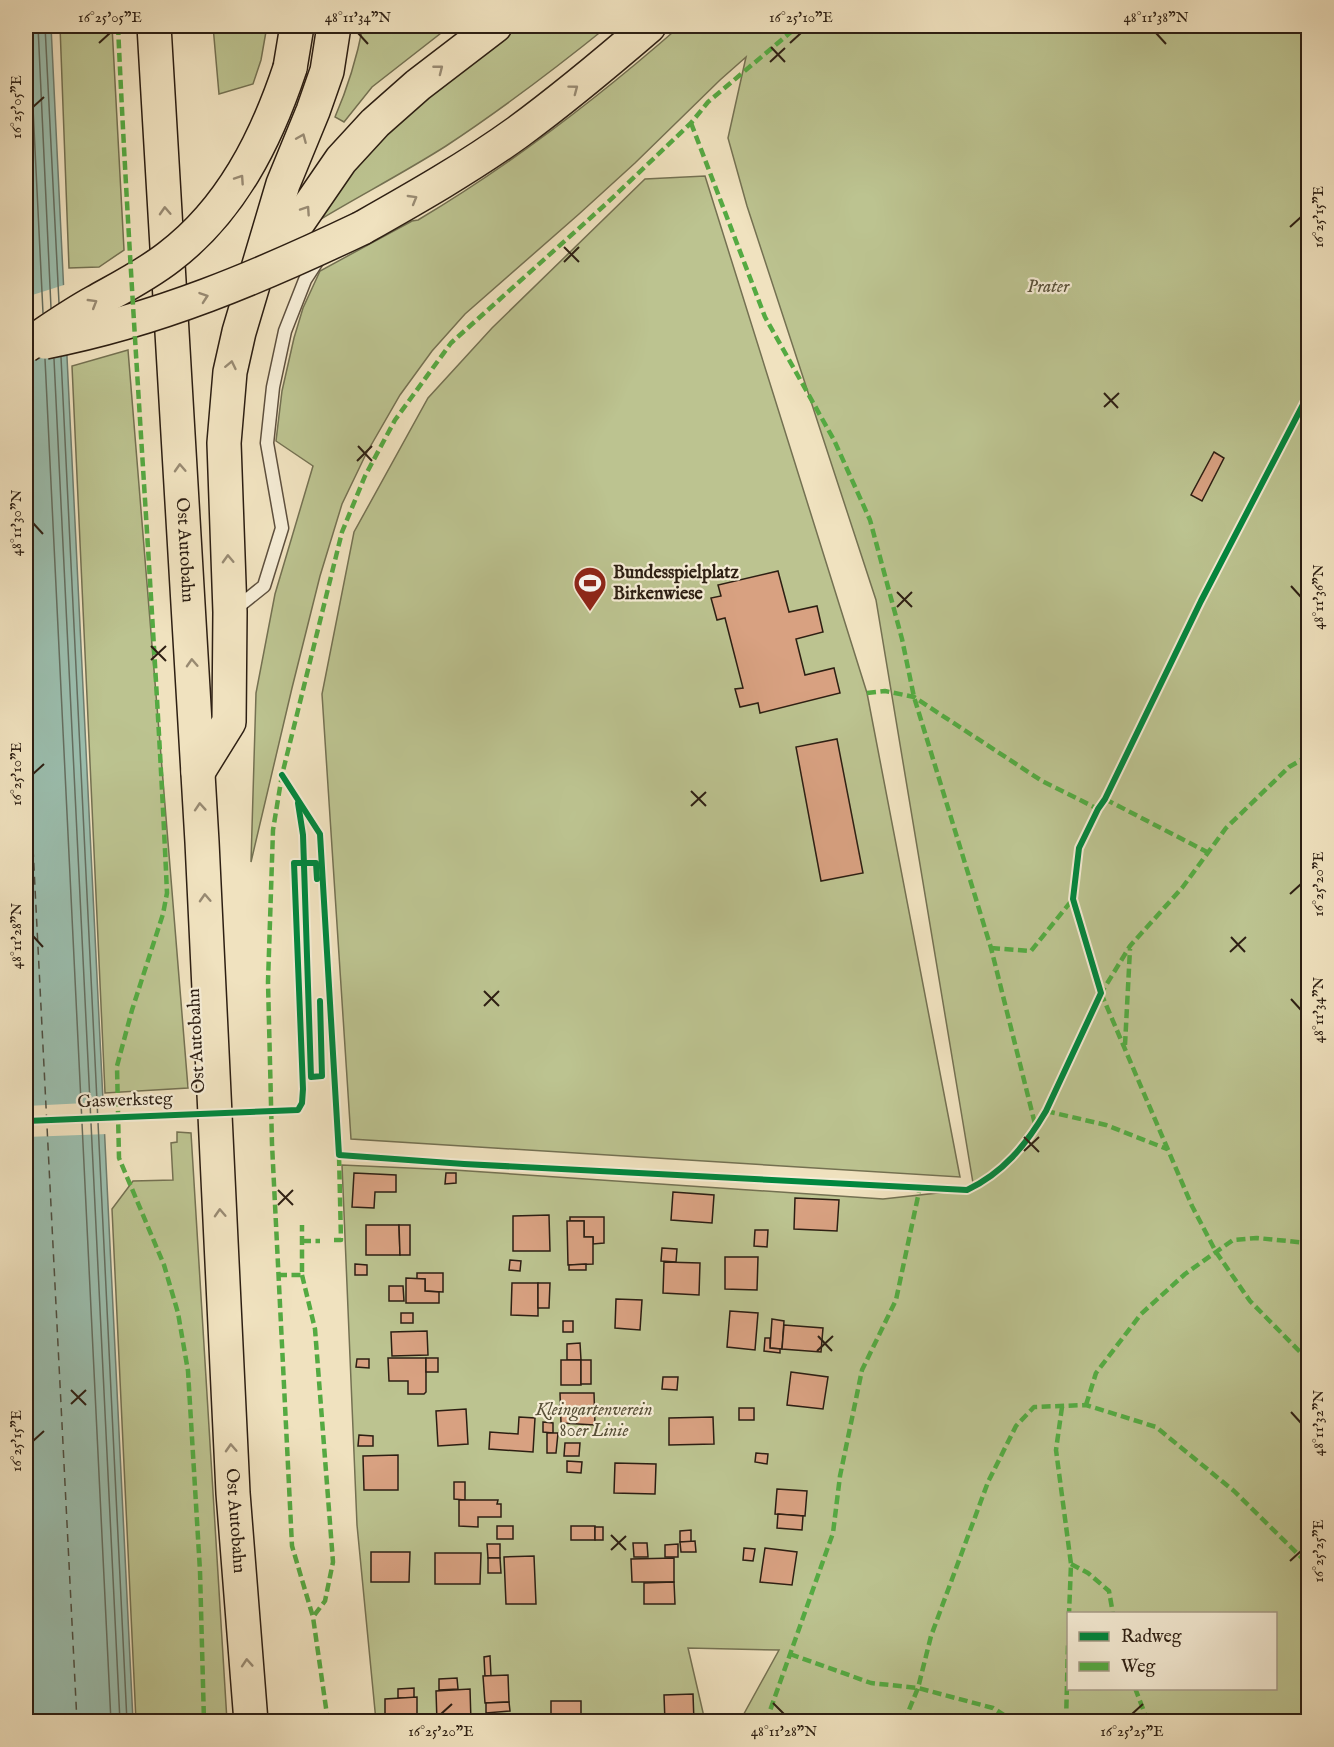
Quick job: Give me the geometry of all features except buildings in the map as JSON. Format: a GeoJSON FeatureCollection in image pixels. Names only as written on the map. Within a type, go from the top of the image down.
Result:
{"type":"FeatureCollection","features":[{"type":"Feature","properties":{"kind":"highway","name":"Ost Autobahn"},"geometry":{"type":"LineString","coordinates":[[154,26],[198,772],[233,1493],[251,1722]]}},
{"type":"Feature","properties":{"kind":"highway"},"geometry":{"type":"LineString","coordinates":[[26,346],[170,257],[200,231],[246,171],[277,106],[290,68],[297,26]]}},
{"type":"Feature","properties":{"kind":"highway"},"geometry":{"type":"LineString","coordinates":[[198,772],[229,722],[230,612],[224,443],[225,408],[230,372],[236,342],[283,184],[314,111],[327,71],[334,26]]}},
{"type":"Feature","properties":{"kind":"highway"},"geometry":{"type":"LineString","coordinates":[[256,272],[297,224],[341,160],[375,123],[418,85],[495,26]]}},
{"type":"Feature","properties":{"kind":"highway"},"geometry":{"type":"LineString","coordinates":[[26,346],[113,327],[208,296],[275,269],[431,188],[517,133],[587,79],[649,26]]}},
{"type":"Feature","properties":{"kind":"lane"},"geometry":{"type":"LineString","coordinates":[[230,612],[264,586],[282,528],[267,443],[273,387],[285,331],[305,280],[349,229]]}},
{"type":"Feature","properties":{"kind":"green space"},"geometry":{"type":"Polygon","coordinates":[[[60,26],[112,26],[124,250],[99,267],[69,268],[60,26]]]}},
{"type":"Feature","properties":{"kind":"green space"},"geometry":{"type":"Polygon","coordinates":[[[213,26],[267,26],[261,60],[253,84],[219,94],[213,26]]]}},
{"type":"Feature","properties":{"kind":"green space"},"geometry":{"type":"Polygon","coordinates":[[[363,26],[450,26],[372,87],[344,122],[335,117],[352,72],[363,26]]]}},
{"type":"Feature","properties":{"kind":"green space"},"geometry":{"type":"Polygon","coordinates":[[[517,26],[608,26],[488,118],[413,166],[311,225],[336,187],[409,110],[517,26]]]}},
{"type":"Feature","properties":{"kind":"green space","name":"Prater"},"geometry":{"type":"Polygon","coordinates":[[[680,26],[1308,26],[1308,1721],[740,1721],[779,1650],[688,1648],[705,1721],[376,1721],[357,1525],[342,1165],[454,1170],[883,1199],[974,1189],[876,600],[747,206],[728,138],[746,57],[635,163],[465,314],[432,351],[400,395],[366,454],[342,504],[320,576],[251,862],[256,693],[275,594],[313,466],[276,441],[282,391],[303,308],[320,271],[412,221],[418,220],[453,199],[521,153],[586,104],[680,26]]]}},
{"type":"Feature","properties":{"kind":"green space","name":"Bundesspielplatz Birkenwiese"},"geometry":{"type":"Polygon","coordinates":[[[705,176],[867,693],[960,1177],[351,1139],[322,694],[354,532],[428,398],[492,328],[645,179],[705,176]]]}},
{"type":"Feature","properties":{"kind":"green space"},"geometry":{"type":"Polygon","coordinates":[[[128,350],[188,1088],[105,1093],[72,366],[128,350]]]}},
{"type":"Feature","properties":{"kind":"green space"},"geometry":{"type":"Polygon","coordinates":[[[177,1132],[191,1133],[227,1721],[136,1721],[112,1209],[133,1181],[173,1180],[171,1143],[177,1142],[177,1132]]]}},
{"type":"Feature","properties":{"kind":"water"},"geometry":{"type":"Polygon","coordinates":[[[26,26],[51,26],[133,1721],[26,1722],[26,26]]]}},
{"type":"Feature","properties":{"kind":"pier"},"geometry":{"type":"Polygon","coordinates":[[[67,284],[70,352],[26,360],[26,297],[67,284]]]}},
{"type":"Feature","properties":{"kind":"pier"},"geometry":{"type":"Polygon","coordinates":[[[106,1102],[108,1134],[26,1137],[26,1106],[106,1102]]]}},
{"type":"Feature","properties":{"kind":"ferry route"},"geometry":{"type":"LineString","coordinates":[[26,709],[77,1722]]}},
{"type":"Feature","properties":{"kind":"marked path"},"geometry":{"type":"LineString","coordinates":[[118,26],[167,893],[163,914],[132,1010],[117,1066],[119,1158],[164,1265],[178,1313],[188,1371],[200,1571],[204,1722]]}},
{"type":"Feature","properties":{"kind":"marked path"},"geometry":{"type":"LineString","coordinates":[[328,1722],[313,1617],[292,1546],[272,1144],[268,982],[273,830],[282,775],[342,532],[365,476],[395,420],[451,343],[607,203],[691,123],[708,102],[798,26]]}},
{"type":"Feature","properties":{"kind":"marked path"},"geometry":{"type":"LineString","coordinates":[[691,123],[765,317],[834,440],[870,520],[902,639],[914,697],[991,948],[1036,1128]]}},
{"type":"Feature","properties":{"kind":"marked path"},"geometry":{"type":"LineString","coordinates":[[867,693],[885,691],[914,697],[1042,781],[1098,809]]}},
{"type":"Feature","properties":{"kind":"marked path"},"geometry":{"type":"LineString","coordinates":[[1100,995],[1130,946],[1182,888],[1226,828],[1289,767],[1308,756]]}},
{"type":"Feature","properties":{"kind":"marked path"},"geometry":{"type":"LineString","coordinates":[[1105,799],[1207,852]]}},
{"type":"Feature","properties":{"kind":"marked path"},"geometry":{"type":"LineString","coordinates":[[991,948],[1031,951],[1073,899]]}},
{"type":"Feature","properties":{"kind":"marked path"},"geometry":{"type":"LineString","coordinates":[[1125,1045],[1130,949]]}},
{"type":"Feature","properties":{"kind":"marked path"},"geometry":{"type":"LineString","coordinates":[[1101,993],[1192,1206],[1216,1252],[1250,1301],[1308,1360]]}},
{"type":"Feature","properties":{"kind":"marked path"},"geometry":{"type":"LineString","coordinates":[[1046,1111],[1106,1125],[1167,1149]]}},
{"type":"Feature","properties":{"kind":"marked path"},"geometry":{"type":"LineString","coordinates":[[334,1240],[341,1240],[339,1155],[343,1156]]}},
{"type":"Feature","properties":{"kind":"marked path"},"geometry":{"type":"LineString","coordinates":[[766,1722],[833,1533],[840,1476],[862,1370],[896,1300],[920,1187]]}},
{"type":"Feature","properties":{"kind":"marked path"},"geometry":{"type":"LineString","coordinates":[[278,1275],[302,1275],[302,1225]]}},
{"type":"Feature","properties":{"kind":"marked path"},"geometry":{"type":"LineString","coordinates":[[1086,1405],[1096,1373],[1141,1314],[1185,1274],[1233,1240],[1257,1238],[1308,1243]]}},
{"type":"Feature","properties":{"kind":"marked path"},"geometry":{"type":"LineString","coordinates":[[302,1241],[320,1241]]}},
{"type":"Feature","properties":{"kind":"marked path"},"geometry":{"type":"LineString","coordinates":[[302,1275],[315,1329],[333,1562],[325,1601],[313,1617]]}},
{"type":"Feature","properties":{"kind":"marked path"},"geometry":{"type":"LineString","coordinates":[[904,1722],[918,1688],[931,1636],[988,1482],[1016,1426],[1034,1407],[1086,1405],[1156,1427],[1234,1491],[1308,1564]]}},
{"type":"Feature","properties":{"kind":"marked path"},"geometry":{"type":"LineString","coordinates":[[1062,1407],[1056,1450],[1071,1564],[1069,1612]]}},
{"type":"Feature","properties":{"kind":"marked path"},"geometry":{"type":"LineString","coordinates":[[1071,1564],[1088,1573],[1109,1591],[1113,1612]]}},
{"type":"Feature","properties":{"kind":"marked path"},"geometry":{"type":"LineString","coordinates":[[790,1654],[871,1683],[918,1688],[993,1708],[1015,1722]]}},
{"type":"Feature","properties":{"kind":"marked path"},"geometry":{"type":"LineString","coordinates":[[1066,1722],[1067,1684]]}},
{"type":"Feature","properties":{"kind":"marked path"},"geometry":{"type":"LineString","coordinates":[[1136,1690],[1148,1722]]}},
{"type":"Feature","properties":{"kind":"cycle path"},"geometry":{"type":"LineString","coordinates":[[282,775],[320,834],[339,1155],[464,1164],[967,1190],[1003,1166],[1022,1146],[1038,1123],[1046,1111],[1101,993],[1073,899],[1079,848],[1201,601],[1308,395]]}},
{"type":"Feature","properties":{"kind":"cycle path"},"geometry":{"type":"LineString","coordinates":[[298,803],[303,835],[311,1077],[322,1076],[320,1001]]}},
{"type":"Feature","properties":{"kind":"cycle path","name":"Gaswerksteg"},"geometry":{"type":"LineString","coordinates":[[26,1121],[298,1110],[302,1103],[303,1089],[294,863],[316,863],[317,879]]}},
{"type":"Feature","properties":{"kind":"place","name":"Bundesspielplatz Birkenwiese"},"geometry":{"type":"Point","coordinates":[590,612]}},
{"type":"Feature","properties":{"kind":"park label","name":"Kleingartenverein 80er Linie"},"geometry":{"type":"Point","coordinates":[594,1420]}}]}
